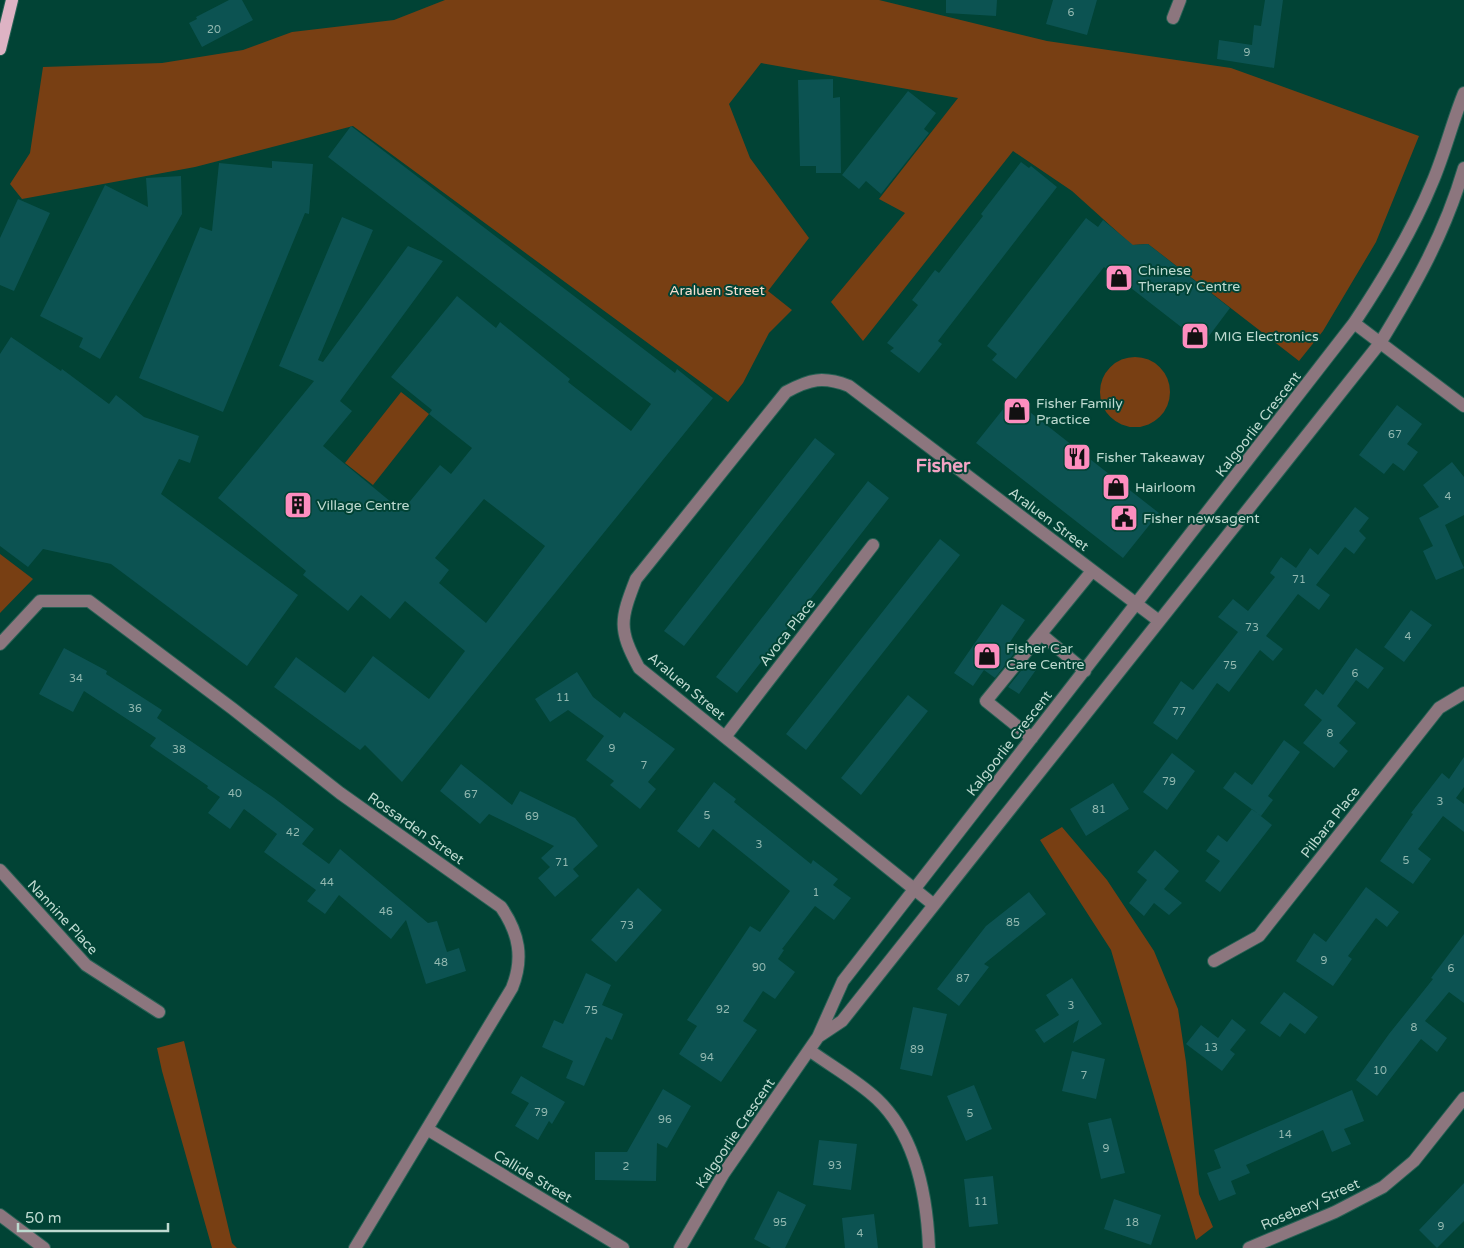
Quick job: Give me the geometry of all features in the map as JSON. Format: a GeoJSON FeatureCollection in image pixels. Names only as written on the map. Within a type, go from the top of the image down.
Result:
{"type":"FeatureCollection","features":[{"type":"Feature","properties":{"kind":"main road"},"geometry":{"type":"LineString","coordinates":[[0,49],[12,0]]}},
{"type":"Feature","properties":{"kind":"street"},"geometry":{"type":"LineString","coordinates":[[1173,18],[1180,0]]}},
{"type":"Feature","properties":{"kind":"street","name":"Kalgoorlie Crescent"},"geometry":{"type":"LineString","coordinates":[[680,1248],[724,1173],[818,1037],[843,981],[1354,323],[1378,288],[1408,234],[1433,182],[1464,92]]}},
{"type":"Feature","properties":{"kind":"street","name":"Kalgoorlie Crescent"},"geometry":{"type":"LineString","coordinates":[[818,1037],[842,1021],[1380,343],[1419,280],[1452,207],[1464,168]]}},
{"type":"Feature","properties":{"kind":"street"},"geometry":{"type":"LineString","coordinates":[[1354,323],[1414,366],[1464,406]]}},
{"type":"Feature","properties":{"kind":"street","name":"Araluen Street"},"geometry":{"type":"LineString","coordinates":[[934,905],[639,668],[626,644],[622,627],[624,609],[636,579],[786,392],[803,383],[823,379],[849,386],[1159,621]]}},
{"type":"Feature","properties":{"kind":"street","name":"Avoca Place"},"geometry":{"type":"LineString","coordinates":[[725,737],[874,545]]}},
{"type":"Feature","properties":{"kind":"street"},"geometry":{"type":"LineString","coordinates":[[1032,738],[986,701],[1092,571]]}},
{"type":"Feature","properties":{"kind":"street","name":"Rossarden Street"},"geometry":{"type":"LineString","coordinates":[[0,644],[40,601],[89,601],[234,709],[340,793],[501,907],[510,920],[520,946],[518,974],[512,988],[355,1248]]}},
{"type":"Feature","properties":{"kind":"street"},"geometry":{"type":"LineString","coordinates":[[1041,634],[1084,671]]}},
{"type":"Feature","properties":{"kind":"street","name":"Pilbara Place"},"geometry":{"type":"LineString","coordinates":[[1214,961],[1259,936],[1439,708],[1464,693]]}},
{"type":"Feature","properties":{"kind":"street","name":"Nannine Place"},"geometry":{"type":"LineString","coordinates":[[0,870],[86,965],[159,1012]]}},
{"type":"Feature","properties":{"kind":"street"},"geometry":{"type":"LineString","coordinates":[[809,1050],[878,1100],[906,1137],[922,1187],[929,1248]]}},
{"type":"Feature","properties":{"kind":"street","name":"Rosebery Street"},"geometry":{"type":"LineString","coordinates":[[1249,1248],[1335,1212],[1382,1187],[1414,1161],[1464,1098]]}},
{"type":"Feature","properties":{"kind":"street","name":"Callide Street"},"geometry":{"type":"LineString","coordinates":[[427,1129],[623,1248]]}},
{"type":"Feature","properties":{"kind":"street"},"geometry":{"type":"LineString","coordinates":[[0,1215],[44,1248]]}},
{"type":"Feature","properties":{"kind":"green space"},"geometry":{"type":"Polygon","coordinates":[[[445,0],[879,0],[1047,41],[1231,68],[1419,136],[1376,242],[1323,331],[1299,361],[1148,244],[1132,245],[1072,191],[1013,151],[863,341],[831,302],[905,213],[879,199],[958,98],[761,63],[729,104],[750,158],[809,238],[768,291],[792,310],[769,333],[743,383],[728,402],[353,126],[195,167],[22,199],[10,184],[30,153],[43,67],[162,63],[243,50],[292,32],[394,20],[445,0]]]}},
{"type":"Feature","properties":{"kind":"green space"},"geometry":{"type":"Polygon","coordinates":[[[1135,357],[1148,360],[1160,367],[1167,379],[1170,392],[1167,405],[1160,417],[1148,424],[1135,427],[1122,424],[1110,417],[1103,405],[1100,392],[1103,379],[1110,367],[1122,360],[1135,357]]]}},
{"type":"Feature","properties":{"kind":"green space"},"geometry":{"type":"Polygon","coordinates":[[[401,392],[429,414],[373,485],[345,463],[401,392]]]}},
{"type":"Feature","properties":{"kind":"green space"},"geometry":{"type":"Polygon","coordinates":[[[0,554],[33,579],[0,613],[0,554]]]}},
{"type":"Feature","properties":{"kind":"green space"},"geometry":{"type":"Polygon","coordinates":[[[1062,827],[1107,880],[1154,951],[1178,1009],[1186,1062],[1199,1194],[1213,1227],[1196,1240],[1111,950],[1040,840],[1062,827]]]}},
{"type":"Feature","properties":{"kind":"green space"},"geometry":{"type":"Polygon","coordinates":[[[184,1041],[232,1243],[237,1248],[212,1248],[162,1071],[157,1048],[184,1041]]]}},
{"type":"Feature","properties":{"kind":"building"},"geometry":{"type":"Polygon","coordinates":[[[229,0],[242,0],[253,20],[202,47],[189,23],[197,19],[196,17],[229,0]]]}},
{"type":"Feature","properties":{"kind":"building"},"geometry":{"type":"Polygon","coordinates":[[[946,0],[997,0],[996,16],[946,13],[946,0]]]}},
{"type":"Feature","properties":{"kind":"building"},"geometry":{"type":"Polygon","coordinates":[[[1053,0],[1097,0],[1087,35],[1046,24],[1053,0]]]}},
{"type":"Feature","properties":{"kind":"building"},"geometry":{"type":"Polygon","coordinates":[[[1265,0],[1283,0],[1274,68],[1217,59],[1219,40],[1252,45],[1254,25],[1261,26],[1265,0]]]}},
{"type":"Feature","properties":{"kind":"building"},"geometry":{"type":"Polygon","coordinates":[[[833,79],[833,98],[840,97],[841,173],[816,173],[816,166],[800,166],[798,80],[833,79]]]}},
{"type":"Feature","properties":{"kind":"building"},"geometry":{"type":"Polygon","coordinates":[[[908,91],[936,113],[924,129],[929,133],[881,194],[866,181],[859,189],[842,175],[908,91]]]}},
{"type":"Feature","properties":{"kind":"building"},"geometry":{"type":"Polygon","coordinates":[[[351,126],[675,373],[677,369],[713,398],[402,782],[365,745],[360,750],[274,687],[296,657],[345,693],[373,656],[429,699],[465,651],[405,601],[390,619],[361,595],[348,611],[303,575],[306,571],[218,498],[314,381],[279,366],[342,217],[373,230],[318,360],[323,362],[408,246],[443,261],[340,401],[352,411],[323,446],[402,511],[440,465],[451,474],[472,448],[429,414],[432,410],[391,377],[457,296],[496,328],[500,322],[570,379],[568,382],[631,431],[651,404],[328,157],[351,126]],[[484,499],[435,558],[449,570],[439,583],[486,623],[545,546],[484,499]]]}},
{"type":"Feature","properties":{"kind":"building"},"geometry":{"type":"Polygon","coordinates":[[[272,161],[313,164],[309,214],[305,213],[223,412],[139,378],[200,227],[212,231],[219,163],[272,168],[272,161]]]}},
{"type":"Feature","properties":{"kind":"building"},"geometry":{"type":"Polygon","coordinates":[[[1021,162],[1029,168],[1031,166],[1057,187],[938,341],[942,344],[919,373],[890,351],[894,348],[887,343],[918,305],[912,300],[935,270],[939,273],[983,216],[981,214],[1021,162]]]}},
{"type":"Feature","properties":{"kind":"building"},"geometry":{"type":"Polygon","coordinates":[[[181,176],[182,214],[100,359],[79,347],[83,338],[40,316],[105,185],[148,207],[146,178],[181,176]]]}},
{"type":"Feature","properties":{"kind":"building"},"geometry":{"type":"Polygon","coordinates":[[[18,199],[50,213],[14,291],[0,285],[0,238],[18,199]]]}},
{"type":"Feature","properties":{"kind":"building"},"geometry":{"type":"Polygon","coordinates":[[[1086,218],[1098,227],[1103,220],[1133,245],[1148,244],[1230,308],[1203,344],[1104,267],[1016,379],[992,360],[997,354],[987,346],[1086,218]]]}},
{"type":"Feature","properties":{"kind":"building"},"geometry":{"type":"Polygon","coordinates":[[[11,337],[61,371],[62,369],[109,404],[116,395],[144,417],[199,436],[190,463],[179,459],[161,494],[298,595],[247,666],[111,564],[43,549],[28,567],[0,546],[0,354],[11,337]]]}},
{"type":"Feature","properties":{"kind":"building"},"geometry":{"type":"Polygon","coordinates":[[[1012,398],[1159,513],[1123,558],[976,443],[1012,398]]]}},
{"type":"Feature","properties":{"kind":"building"},"geometry":{"type":"Polygon","coordinates":[[[1397,405],[1422,424],[1407,444],[1418,452],[1404,471],[1393,463],[1384,474],[1359,455],[1397,405]]]}},
{"type":"Feature","properties":{"kind":"building"},"geometry":{"type":"Polygon","coordinates":[[[815,438],[835,454],[684,646],[664,631],[815,438]]]}},
{"type":"Feature","properties":{"kind":"building"},"geometry":{"type":"Polygon","coordinates":[[[1452,462],[1464,477],[1464,515],[1445,525],[1464,568],[1436,580],[1423,551],[1433,546],[1419,518],[1439,507],[1423,485],[1452,462]]]}},
{"type":"Feature","properties":{"kind":"building"},"geometry":{"type":"Polygon","coordinates":[[[868,481],[889,498],[737,693],[716,677],[868,481]]]}},
{"type":"Feature","properties":{"kind":"building"},"geometry":{"type":"Polygon","coordinates":[[[1355,507],[1369,518],[1359,531],[1366,538],[1354,554],[1345,547],[1316,585],[1330,595],[1319,610],[1298,594],[1266,636],[1283,649],[1273,661],[1260,650],[1229,692],[1217,683],[1177,740],[1153,723],[1181,681],[1193,690],[1238,632],[1218,617],[1233,599],[1248,611],[1275,577],[1270,573],[1281,557],[1296,568],[1310,548],[1318,555],[1355,507]]]}},
{"type":"Feature","properties":{"kind":"building"},"geometry":{"type":"Polygon","coordinates":[[[940,539],[960,555],[806,750],[786,734],[940,539]]]}},
{"type":"Feature","properties":{"kind":"building"},"geometry":{"type":"Polygon","coordinates":[[[1002,604],[1025,620],[1008,645],[1016,651],[995,678],[984,670],[973,686],[954,673],[1002,604]]]}},
{"type":"Feature","properties":{"kind":"building"},"geometry":{"type":"Polygon","coordinates":[[[1411,610],[1432,625],[1404,662],[1384,647],[1411,610]]]}},
{"type":"Feature","properties":{"kind":"building"},"geometry":{"type":"Polygon","coordinates":[[[64,648],[107,671],[106,674],[162,710],[157,718],[274,798],[314,829],[302,844],[329,864],[340,849],[428,923],[437,921],[447,952],[459,948],[466,971],[426,984],[406,920],[391,939],[339,895],[325,914],[307,901],[316,890],[264,852],[277,834],[244,809],[230,829],[208,813],[220,797],[207,788],[208,786],[150,746],[156,738],[84,691],[73,712],[39,694],[64,648]]]}},
{"type":"Feature","properties":{"kind":"building"},"geometry":{"type":"Polygon","coordinates":[[[1356,648],[1384,668],[1368,689],[1356,680],[1337,706],[1356,723],[1339,743],[1348,751],[1334,768],[1303,743],[1322,720],[1304,705],[1316,689],[1323,695],[1356,648]]]}},
{"type":"Feature","properties":{"kind":"building"},"geometry":{"type":"Polygon","coordinates":[[[1029,661],[1038,667],[1019,694],[1008,687],[1029,661]]]}},
{"type":"Feature","properties":{"kind":"building"},"geometry":{"type":"Polygon","coordinates":[[[577,672],[593,697],[620,718],[624,712],[675,749],[648,782],[656,789],[640,809],[610,785],[614,781],[586,760],[604,736],[568,710],[550,722],[535,699],[577,672]]]}},
{"type":"Feature","properties":{"kind":"building"},"geometry":{"type":"Polygon","coordinates":[[[908,695],[928,711],[861,795],[841,778],[908,695]]]}},
{"type":"Feature","properties":{"kind":"building"},"geometry":{"type":"Polygon","coordinates":[[[1284,740],[1300,752],[1268,796],[1273,800],[1261,816],[1223,788],[1235,772],[1252,785],[1284,740]]]}},
{"type":"Feature","properties":{"kind":"building"},"geometry":{"type":"Polygon","coordinates":[[[1172,753],[1195,771],[1167,810],[1143,792],[1172,753]]]}},
{"type":"Feature","properties":{"kind":"building"},"geometry":{"type":"Polygon","coordinates":[[[1464,757],[1464,787],[1456,798],[1464,804],[1464,832],[1443,816],[1418,849],[1431,859],[1413,884],[1380,861],[1413,814],[1411,813],[1442,773],[1449,779],[1464,757]]]}},
{"type":"Feature","properties":{"kind":"building"},"geometry":{"type":"Polygon","coordinates":[[[461,764],[512,805],[520,791],[575,818],[598,846],[573,869],[579,876],[555,897],[538,878],[550,867],[541,858],[554,846],[489,814],[480,824],[440,791],[461,764]]]}},
{"type":"Feature","properties":{"kind":"building"},"geometry":{"type":"Polygon","coordinates":[[[714,782],[736,799],[734,802],[811,864],[813,860],[838,879],[833,885],[851,898],[834,920],[815,906],[782,949],[784,950],[778,959],[795,972],[775,999],[763,991],[743,1021],[757,1030],[721,1082],[679,1054],[697,1026],[687,1020],[750,926],[760,932],[790,891],[713,829],[699,848],[677,831],[714,782]]]}},
{"type":"Feature","properties":{"kind":"building"},"geometry":{"type":"Polygon","coordinates":[[[1113,783],[1129,809],[1086,836],[1070,809],[1113,783]]]}},
{"type":"Feature","properties":{"kind":"building"},"geometry":{"type":"Polygon","coordinates":[[[1252,809],[1272,825],[1220,892],[1205,881],[1220,861],[1206,851],[1218,835],[1227,842],[1252,809]]]}},
{"type":"Feature","properties":{"kind":"building"},"geometry":{"type":"Polygon","coordinates":[[[1155,850],[1179,871],[1164,889],[1182,903],[1169,915],[1154,903],[1144,916],[1129,903],[1147,880],[1137,872],[1155,850]]]}},
{"type":"Feature","properties":{"kind":"building"},"geometry":{"type":"Polygon","coordinates":[[[1366,887],[1399,912],[1387,927],[1376,918],[1348,956],[1352,959],[1333,986],[1296,961],[1314,933],[1326,942],[1366,887]]]}},
{"type":"Feature","properties":{"kind":"building"},"geometry":{"type":"Polygon","coordinates":[[[638,888],[662,910],[616,962],[591,940],[638,888]]]}},
{"type":"Feature","properties":{"kind":"building"},"geometry":{"type":"Polygon","coordinates":[[[1029,892],[1046,914],[984,964],[989,967],[959,1006],[937,989],[986,926],[1029,892]]]}},
{"type":"Feature","properties":{"kind":"building"},"geometry":{"type":"Polygon","coordinates":[[[1464,934],[1464,1003],[1449,992],[1425,1021],[1447,1038],[1437,1052],[1421,1039],[1377,1096],[1356,1080],[1389,1034],[1433,979],[1431,978],[1464,934]]]}},
{"type":"Feature","properties":{"kind":"building"},"geometry":{"type":"Polygon","coordinates":[[[586,973],[611,985],[602,1005],[623,1014],[612,1040],[606,1037],[584,1086],[566,1078],[573,1061],[542,1047],[554,1020],[563,1024],[586,973]]]}},
{"type":"Feature","properties":{"kind":"building"},"geometry":{"type":"Polygon","coordinates":[[[1072,978],[1102,1024],[1073,1043],[1079,1020],[1044,1043],[1035,1030],[1059,1015],[1046,995],[1072,978]]]}},
{"type":"Feature","properties":{"kind":"building"},"geometry":{"type":"Polygon","coordinates":[[[1284,992],[1318,1017],[1305,1034],[1290,1023],[1280,1037],[1260,1023],[1284,992]]]}},
{"type":"Feature","properties":{"kind":"building"},"geometry":{"type":"Polygon","coordinates":[[[913,1007],[947,1014],[932,1076],[900,1069],[913,1007]]]}},
{"type":"Feature","properties":{"kind":"building"},"geometry":{"type":"Polygon","coordinates":[[[1232,1019],[1246,1030],[1230,1050],[1235,1054],[1222,1071],[1186,1044],[1201,1025],[1218,1038],[1232,1019]]]}},
{"type":"Feature","properties":{"kind":"building"},"geometry":{"type":"Polygon","coordinates":[[[1072,1051],[1105,1059],[1096,1099],[1062,1091],[1072,1051]]]}},
{"type":"Feature","properties":{"kind":"building"},"geometry":{"type":"Polygon","coordinates":[[[521,1076],[565,1102],[552,1124],[549,1121],[538,1140],[515,1126],[529,1103],[511,1093],[521,1076]]]}},
{"type":"Feature","properties":{"kind":"building"},"geometry":{"type":"Polygon","coordinates":[[[974,1085],[992,1129],[966,1141],[947,1096],[974,1085]]]}},
{"type":"Feature","properties":{"kind":"building"},"geometry":{"type":"Polygon","coordinates":[[[663,1089],[691,1106],[667,1148],[657,1143],[656,1181],[595,1180],[595,1152],[627,1152],[663,1089]]]}},
{"type":"Feature","properties":{"kind":"building"},"geometry":{"type":"Polygon","coordinates":[[[1352,1090],[1364,1121],[1344,1129],[1351,1144],[1332,1152],[1323,1130],[1246,1165],[1250,1173],[1231,1181],[1236,1194],[1219,1201],[1207,1173],[1221,1168],[1214,1150],[1352,1090]]]}},
{"type":"Feature","properties":{"kind":"building"},"geometry":{"type":"Polygon","coordinates":[[[1111,1118],[1125,1173],[1101,1179],[1088,1123],[1111,1118]]]}},
{"type":"Feature","properties":{"kind":"building"},"geometry":{"type":"Polygon","coordinates":[[[819,1140],[857,1144],[851,1190],[813,1185],[819,1140]]]}},
{"type":"Feature","properties":{"kind":"building"},"geometry":{"type":"Polygon","coordinates":[[[993,1176],[998,1224],[969,1227],[964,1179],[993,1176]]]}},
{"type":"Feature","properties":{"kind":"building"},"geometry":{"type":"Polygon","coordinates":[[[1464,1183],[1464,1221],[1437,1248],[1419,1230],[1464,1183]]]}},
{"type":"Feature","properties":{"kind":"building"},"geometry":{"type":"Polygon","coordinates":[[[778,1191],[806,1205],[785,1248],[771,1248],[754,1239],[778,1191]]]}},
{"type":"Feature","properties":{"kind":"building"},"geometry":{"type":"Polygon","coordinates":[[[1114,1199],[1161,1215],[1151,1245],[1104,1229],[1114,1199]]]}},
{"type":"Feature","properties":{"kind":"building"},"geometry":{"type":"Polygon","coordinates":[[[874,1214],[878,1248],[845,1248],[842,1218],[874,1214]]]}},
{"type":"Feature","properties":{"kind":"place","name":"Chinese Therapy Centre"},"geometry":{"type":"Point","coordinates":[1119,278]}},
{"type":"Feature","properties":{"kind":"place","name":"MIG Electronics"},"geometry":{"type":"Point","coordinates":[1195,336]}},
{"type":"Feature","properties":{"kind":"place","name":"Fisher Family Practice"},"geometry":{"type":"Point","coordinates":[1017,411]}},
{"type":"Feature","properties":{"kind":"place","name":"Fisher Takeaway"},"geometry":{"type":"Point","coordinates":[1077,457]}},
{"type":"Feature","properties":{"kind":"place","name":"Hairloom"},"geometry":{"type":"Point","coordinates":[1116,487]}},
{"type":"Feature","properties":{"kind":"place","name":"Village Centre"},"geometry":{"type":"Point","coordinates":[298,505]}},
{"type":"Feature","properties":{"kind":"place","name":"Fisher newsagent"},"geometry":{"type":"Point","coordinates":[1124,518]}},
{"type":"Feature","properties":{"kind":"place","name":"Fisher Car Care Centre"},"geometry":{"type":"Point","coordinates":[987,656]}},
{"type":"Feature","properties":{"kind":"district","name":"Fisher"},"geometry":{"type":"Point","coordinates":[943,465]}}]}
